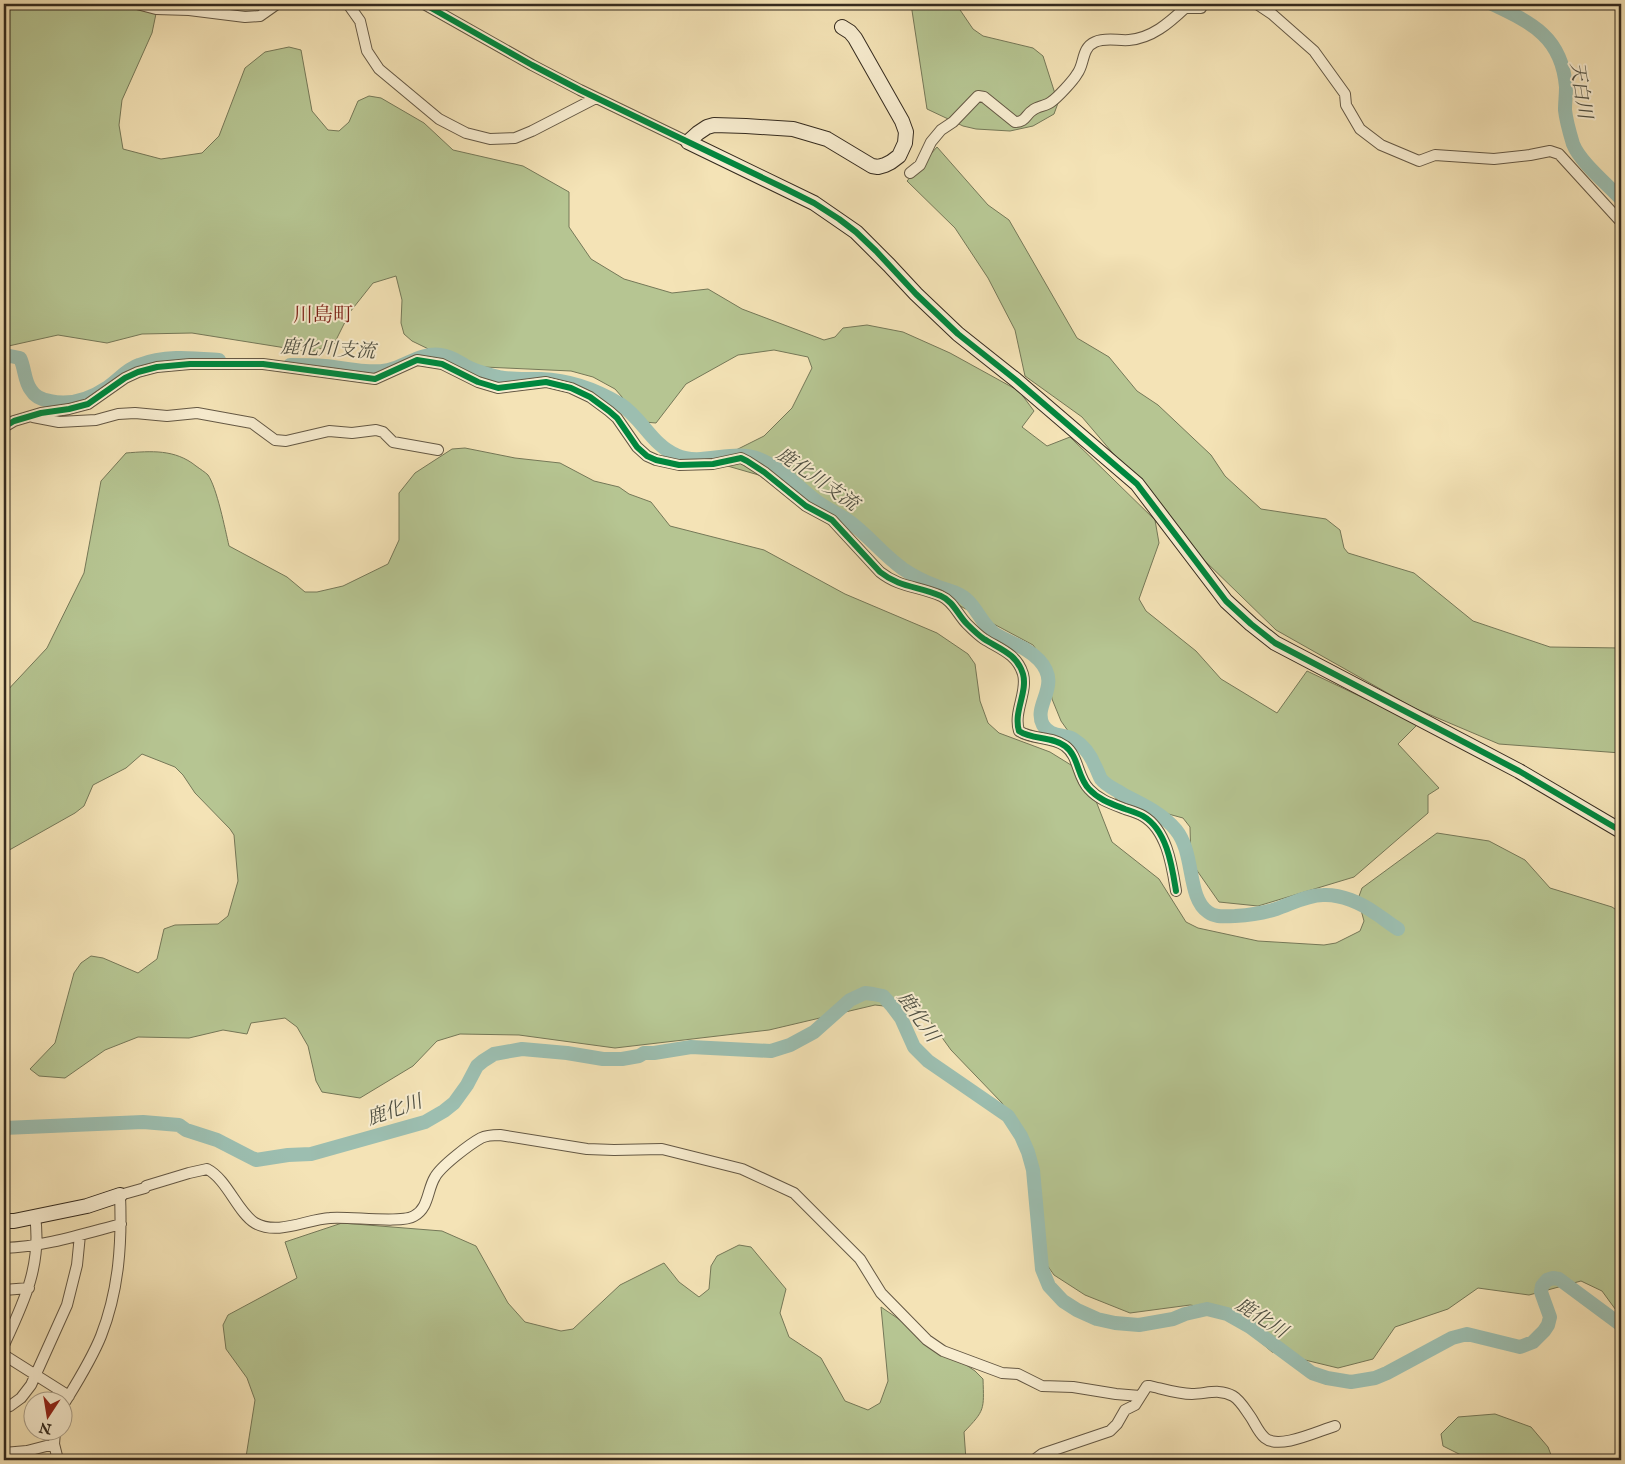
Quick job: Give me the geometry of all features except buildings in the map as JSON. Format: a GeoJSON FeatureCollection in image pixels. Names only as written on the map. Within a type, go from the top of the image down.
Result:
{"type":"FeatureCollection","features":[{"type":"Feature","properties":{"kind":"street"},"geometry":{"type":"LineString","coordinates":[[137,4],[156,9],[189,10],[245,17],[260,16],[277,4]]}},
{"type":"Feature","properties":{"kind":"street"},"geometry":{"type":"LineString","coordinates":[[348,4],[360,21],[367,51],[379,69],[439,119],[466,134],[490,139],[515,138],[596,98]]}},
{"type":"Feature","properties":{"kind":"street"},"geometry":{"type":"LineString","coordinates":[[424,4],[532,65],[596,98],[814,203],[856,232],[958,334],[1016,380],[1137,484],[1226,601],[1262,633],[1275,643],[1519,772],[1621,831]]}},
{"type":"Feature","properties":{"kind":"street"},"geometry":{"type":"LineString","coordinates":[[910,174],[920,164],[931,142],[941,130],[953,122],[978,96],[984,97],[1015,122],[1021,122],[1032,110],[1050,103],[1078,74],[1086,49],[1094,42],[1107,39],[1129,40],[1141,38],[1164,27],[1185,8],[1201,8],[1204,4]]}},
{"type":"Feature","properties":{"kind":"street"},"geometry":{"type":"LineString","coordinates":[[1257,4],[1272,14],[1314,51],[1345,94],[1346,105],[1360,129],[1381,145],[1419,161],[1435,155],[1494,159],[1550,151],[1559,154],[1621,222]]}},
{"type":"Feature","properties":{"kind":"street"},"geometry":{"type":"LineString","coordinates":[[688,142],[702,130],[714,125],[793,129],[827,139],[872,166],[878,167],[894,160],[899,156],[905,143],[904,126],[855,38],[842,26]]}},
{"type":"Feature","properties":{"kind":"street"},"geometry":{"type":"LineString","coordinates":[[4,427],[14,421],[40,413],[88,404],[125,378],[138,372],[157,367],[190,364],[263,364],[376,379],[421,359],[442,364],[478,382],[498,388],[546,382],[571,388],[609,411],[617,418],[637,447],[647,456],[656,460],[678,465],[713,464],[741,458],[747,461],[764,472],[806,506],[832,520],[889,580],[941,596],[948,600],[966,624],[982,638],[1009,653],[1016,661],[1023,674],[1024,684],[1016,722],[1019,731],[1060,743],[1067,747],[1074,757],[1080,776],[1088,789],[1104,801],[1143,816],[1152,824],[1160,834],[1167,850],[1176,891]]}},
{"type":"Feature","properties":{"kind":"street"},"geometry":{"type":"LineString","coordinates":[[30,416],[59,422],[96,420],[127,414],[167,416],[197,414],[252,423],[276,440],[286,441],[329,431],[352,433],[376,430],[382,432],[393,442],[438,450]]}},
{"type":"Feature","properties":{"kind":"street"},"geometry":{"type":"LineString","coordinates":[[4,1221],[14,1221],[87,1206],[189,1173],[207,1170],[215,1174],[248,1216],[256,1223],[270,1227],[290,1227],[328,1218],[409,1219],[416,1215],[424,1206],[434,1177],[442,1167],[482,1138],[500,1135],[587,1149],[662,1149],[742,1169],[794,1193],[860,1259],[881,1293],[927,1340],[943,1351],[1002,1373],[1018,1374],[1042,1386],[1073,1386],[1116,1394],[1140,1396]]}},
{"type":"Feature","properties":{"kind":"street"},"geometry":{"type":"LineString","coordinates":[[71,1392],[100,1337],[113,1299],[119,1266],[120,1195]]}},
{"type":"Feature","properties":{"kind":"street"},"geometry":{"type":"LineString","coordinates":[[4,1345],[28,1288],[37,1244],[35,1216]]}},
{"type":"Feature","properties":{"kind":"street"},"geometry":{"type":"LineString","coordinates":[[4,1248],[37,1244],[121,1224]]}},
{"type":"Feature","properties":{"kind":"street"},"geometry":{"type":"LineString","coordinates":[[4,1408],[21,1398],[31,1385],[36,1374],[69,1298],[77,1265],[80,1235]]}},
{"type":"Feature","properties":{"kind":"street"},"geometry":{"type":"LineString","coordinates":[[4,1290],[28,1288]]}},
{"type":"Feature","properties":{"kind":"street"},"geometry":{"type":"LineString","coordinates":[[4,1354],[63,1392]]}},
{"type":"Feature","properties":{"kind":"street"},"geometry":{"type":"LineString","coordinates":[[1034,1460],[1042,1454],[1110,1431],[1117,1424],[1125,1410],[1135,1405],[1147,1386],[1192,1394],[1212,1391],[1232,1395],[1255,1422],[1260,1433],[1267,1440],[1274,1442],[1283,1442],[1335,1426]]}},
{"type":"Feature","properties":{"kind":"street"},"geometry":{"type":"LineString","coordinates":[[4,1453],[27,1451],[54,1444],[58,1460]]}},
{"type":"Feature","properties":{"kind":"green space"},"geometry":{"type":"Polygon","coordinates":[[[4,4],[158,4],[152,33],[122,100],[119,125],[123,149],[161,159],[202,153],[219,136],[245,68],[265,52],[289,47],[301,50],[312,111],[328,130],[339,131],[349,122],[358,101],[369,96],[381,98],[424,123],[453,150],[523,166],[569,192],[569,227],[591,259],[624,279],[672,293],[708,289],[742,309],[824,340],[835,337],[843,328],[867,325],[903,332],[950,353],[1019,391],[1034,411],[1022,427],[1047,446],[1070,437],[1155,520],[1159,543],[1139,599],[1146,611],[1196,651],[1221,679],[1277,713],[1307,671],[1418,724],[1398,744],[1439,788],[1428,795],[1428,813],[1354,877],[1258,906],[1219,902],[1191,862],[1190,827],[1183,818],[1117,800],[1061,721],[1052,699],[1047,665],[1033,645],[921,585],[852,517],[783,482],[724,465],[718,454],[732,452],[764,436],[792,408],[812,368],[808,357],[774,350],[738,355],[686,384],[656,423],[644,422],[615,389],[593,377],[571,371],[484,367],[445,357],[412,341],[404,334],[401,323],[402,300],[396,276],[373,283],[350,312],[334,344],[311,352],[192,333],[142,334],[107,343],[58,335],[4,347],[4,4]]]}},
{"type":"Feature","properties":{"kind":"green space"},"geometry":{"type":"Polygon","coordinates":[[[911,4],[956,4],[973,29],[983,36],[1033,48],[1043,56],[1058,103],[1054,114],[1033,126],[1010,131],[976,129],[963,126],[927,109],[911,4]]]}},
{"type":"Feature","properties":{"kind":"green space"},"geometry":{"type":"Polygon","coordinates":[[[937,147],[988,205],[1009,220],[1077,338],[1109,357],[1137,391],[1158,405],[1211,455],[1225,476],[1261,509],[1326,519],[1340,530],[1344,548],[1348,553],[1414,573],[1473,621],[1550,647],[1621,648],[1621,753],[1499,744],[1414,708],[1276,630],[1204,560],[1082,417],[1025,376],[1015,330],[988,278],[955,228],[907,181],[937,147]]]}},
{"type":"Feature","properties":{"kind":"green space"},"geometry":{"type":"Polygon","coordinates":[[[465,448],[515,458],[560,463],[594,481],[619,487],[629,494],[651,502],[670,526],[764,550],[845,594],[937,633],[968,654],[975,664],[980,701],[988,723],[999,733],[1050,752],[1071,765],[1094,796],[1112,842],[1159,879],[1186,922],[1198,928],[1258,941],[1324,945],[1336,943],[1360,931],[1364,921],[1358,899],[1362,888],[1437,833],[1489,841],[1525,860],[1550,888],[1612,907],[1621,913],[1621,1317],[1602,1291],[1581,1281],[1529,1295],[1478,1288],[1448,1309],[1395,1327],[1373,1359],[1338,1368],[1272,1352],[1236,1321],[1214,1309],[1190,1305],[1130,1313],[1085,1295],[1054,1275],[1040,1255],[1040,1232],[1020,1135],[1002,1103],[951,1050],[930,1021],[910,1009],[875,1005],[769,1030],[615,1048],[519,1035],[460,1034],[437,1041],[413,1066],[360,1098],[322,1092],[316,1081],[308,1046],[297,1027],[285,1018],[251,1023],[247,1034],[223,1030],[189,1038],[138,1037],[105,1050],[65,1078],[39,1076],[30,1069],[55,1043],[74,973],[81,963],[91,956],[103,958],[138,973],[157,959],[164,929],[175,925],[218,924],[228,916],[238,881],[234,835],[230,829],[195,793],[175,767],[142,754],[126,768],[93,785],[84,806],[75,813],[4,853],[4,694],[47,648],[84,573],[101,481],[126,453],[162,452],[188,460],[208,475],[215,489],[229,546],[287,577],[305,592],[317,592],[343,586],[388,564],[399,540],[399,493],[415,473],[452,449],[465,448]]]}},
{"type":"Feature","properties":{"kind":"green space"},"geometry":{"type":"Polygon","coordinates":[[[342,1223],[442,1231],[476,1246],[508,1303],[525,1322],[561,1331],[573,1329],[620,1285],[664,1263],[679,1282],[699,1297],[709,1289],[711,1266],[717,1256],[739,1245],[751,1247],[786,1289],[780,1313],[789,1337],[821,1358],[845,1401],[868,1410],[880,1403],[888,1381],[881,1307],[975,1371],[983,1379],[983,1404],[980,1414],[964,1432],[966,1460],[242,1460],[246,1457],[255,1400],[247,1378],[226,1349],[223,1325],[228,1315],[297,1278],[285,1242],[342,1223]]]}},
{"type":"Feature","properties":{"kind":"green space"},"geometry":{"type":"Polygon","coordinates":[[[1495,1414],[1531,1427],[1548,1447],[1553,1460],[1471,1460],[1443,1446],[1441,1434],[1458,1417],[1495,1414]]]}},
{"type":"Feature","properties":{"kind":"waterway","name":"天白川"},"geometry":{"type":"LineString","coordinates":[[1492,4],[1532,25],[1551,44],[1563,70],[1566,87],[1565,107],[1568,127],[1576,151],[1621,199]]}},
{"type":"Feature","properties":{"kind":"waterway","name":"鹿化川支流"},"geometry":{"type":"LineString","coordinates":[[4,358],[10,356],[20,358],[29,386],[37,396],[47,401],[65,403],[94,395],[108,387],[130,369],[149,362],[179,358],[219,360]]}},
{"type":"Feature","properties":{"kind":"waterway","name":"鹿化川支流"},"geometry":{"type":"LineString","coordinates":[[290,365],[380,371],[395,368],[427,356],[445,356],[474,370],[490,375],[509,379],[562,381],[582,386],[601,394],[628,410],[660,445],[676,455],[696,459],[738,455],[749,456],[767,462],[819,503],[850,522],[903,569],[922,580],[954,592],[966,599],[992,631],[1039,660],[1046,669],[1048,678],[1048,686],[1041,710],[1043,725],[1049,732],[1077,741],[1089,755],[1103,781],[1159,814],[1171,824],[1182,840],[1186,851],[1197,897],[1201,905],[1208,912],[1221,916],[1266,912],[1311,896],[1330,895],[1357,903],[1398,929]]}},
{"type":"Feature","properties":{"kind":"waterway","name":"鹿化川"},"geometry":{"type":"LineString","coordinates":[[4,1128],[143,1122],[179,1125],[186,1130],[217,1140],[256,1160],[288,1155],[311,1154],[425,1122],[454,1103],[467,1085],[477,1066],[494,1054],[522,1049],[567,1053],[603,1059],[622,1059],[639,1056],[644,1053],[691,1047],[771,1051],[790,1045],[814,1032],[850,1000],[865,993],[883,996],[901,1018],[914,1047],[928,1061],[1008,1116],[1021,1136],[1033,1170],[1042,1269],[1049,1286],[1063,1301],[1097,1319],[1139,1325],[1173,1319],[1207,1309],[1227,1314],[1250,1327],[1312,1373],[1351,1382],[1375,1378],[1452,1338],[1467,1334],[1520,1347],[1533,1342],[1548,1325],[1550,1317],[1541,1292],[1542,1286],[1547,1280],[1553,1278],[1559,1279],[1621,1325]]}},
{"type":"Feature","properties":{"kind":"cycle path"},"geometry":{"type":"LineString","coordinates":[[424,4],[580,90],[786,189],[814,203],[839,219],[876,251],[916,294],[958,334],[1016,380],[1137,484],[1226,601],[1275,643],[1519,771],[1621,831]]}},
{"type":"Feature","properties":{"kind":"cycle path"},"geometry":{"type":"LineString","coordinates":[[4,427],[14,421],[41,413],[88,404],[125,378],[138,372],[157,367],[190,364],[263,364],[375,379],[417,360],[442,364],[478,382],[498,388],[546,382],[571,388],[590,397],[609,411],[617,418],[637,447],[647,456],[656,460],[679,465],[713,464],[741,458],[747,461],[764,472],[806,506],[832,520],[880,572],[887,577],[902,584],[941,596],[949,601],[975,632],[1007,653],[1020,667],[1023,674],[1024,688],[1018,717],[1019,731],[1065,746],[1073,755],[1082,779],[1093,793],[1106,801],[1141,815],[1151,822],[1158,830],[1167,849],[1176,891]]}},
{"type":"Feature","properties":{"kind":"district","name":"川島町"},"geometry":{"type":"Point","coordinates":[323,314]}}]}
